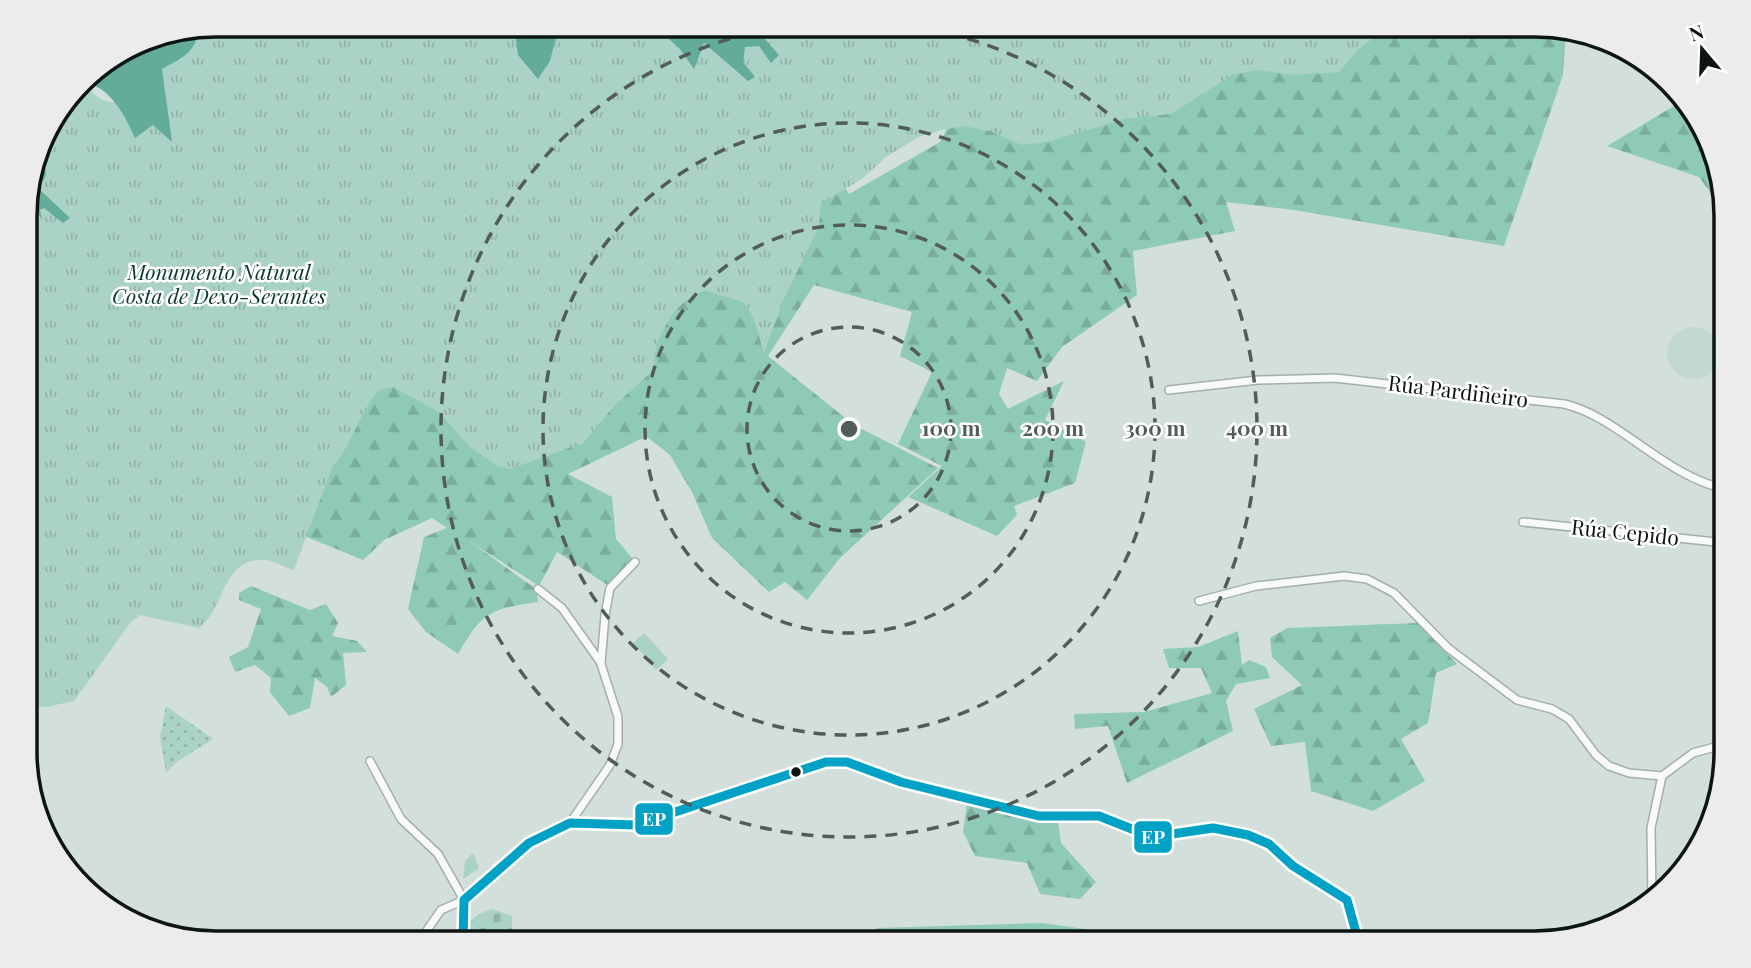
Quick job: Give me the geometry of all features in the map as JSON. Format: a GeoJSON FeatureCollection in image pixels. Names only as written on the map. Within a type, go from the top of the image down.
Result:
{"type":"FeatureCollection","features":[{"type":"Feature","properties":{"kind":"street","name":"Rúa Pardiñeiro"},"geometry":{"type":"LineString","coordinates":[[1168,390],[1258,380],[1335,378],[1564,404],[1581,408],[1657,457],[1714,486]]}},
{"type":"Feature","properties":{"kind":"street","name":"Rúa Cepido"},"geometry":{"type":"LineString","coordinates":[[1523,523],[1714,542]]}},
{"type":"Feature","properties":{"kind":"street"},"geometry":{"type":"LineString","coordinates":[[601,664],[610,588],[635,562]]}},
{"type":"Feature","properties":{"kind":"street"},"geometry":{"type":"LineString","coordinates":[[1199,601],[1256,586],[1344,576],[1367,579],[1394,593],[1448,648],[1517,700],[1552,709],[1569,719],[1596,755],[1609,766],[1629,773],[1662,776]]}},
{"type":"Feature","properties":{"kind":"street"},"geometry":{"type":"LineString","coordinates":[[538,589],[562,608],[601,664],[618,717],[618,744],[610,765],[570,823]]}},
{"type":"Feature","properties":{"kind":"street"},"geometry":{"type":"LineString","coordinates":[[1652,888],[1651,828],[1662,776],[1693,753],[1714,747]]}},
{"type":"Feature","properties":{"kind":"street"},"geometry":{"type":"LineString","coordinates":[[370,761],[401,819],[438,854],[464,900],[463,931]]}},
{"type":"Feature","properties":{"kind":"street"},"geometry":{"type":"LineString","coordinates":[[426,931],[441,910],[464,900],[529,843],[570,823],[636,824],[672,815],[826,762],[847,762],[901,782],[1039,816],[1099,816],[1152,837],[1213,828],[1248,835],[1269,844],[1293,866],[1346,900],[1355,931]]}},
{"type":"Feature","properties":{"kind":"shaded area"},"geometry":{"type":"Polygon","coordinates":[[[516,37],[556,37],[550,61],[538,79],[518,55],[516,37]]]}},
{"type":"Feature","properties":{"kind":"shaded area"},"geometry":{"type":"Polygon","coordinates":[[[667,37],[763,37],[779,55],[771,63],[759,46],[745,47],[743,62],[755,77],[748,81],[704,43],[694,69],[679,48],[667,37]]]}},
{"type":"Feature","properties":{"kind":"shaded area"},"geometry":{"type":"Polygon","coordinates":[[[196,38],[182,58],[162,69],[172,142],[153,125],[135,138],[115,102],[93,85],[137,55],[158,46],[196,38]]]}},
{"type":"Feature","properties":{"kind":"shaded area"},"geometry":{"type":"Polygon","coordinates":[[[45,162],[46,175],[39,189],[70,218],[63,223],[44,208],[40,210],[42,220],[38,213],[38,192],[45,162]]]}},
{"type":"Feature","properties":{"kind":"shaded area"},"geometry":{"type":"Polygon","coordinates":[[[1693,327],[1703,329],[1714,339],[1714,367],[1711,371],[1703,377],[1693,379],[1683,377],[1675,371],[1669,363],[1667,353],[1669,343],[1675,335],[1683,329],[1693,327]]]}},
{"type":"Feature","properties":{"kind":"green space","name":"Monumento Natural Costa de Dexo-Serantes"},"geometry":{"type":"Polygon","coordinates":[[[216,37],[677,37],[688,42],[704,44],[726,37],[1374,37],[1359,49],[1339,72],[1294,75],[1258,70],[1232,75],[1171,114],[1124,119],[1047,142],[1022,145],[989,131],[964,126],[919,137],[886,157],[862,179],[821,203],[819,226],[782,303],[764,353],[753,317],[745,305],[710,292],[692,296],[674,312],[667,323],[657,347],[655,369],[615,405],[583,443],[510,469],[497,466],[469,446],[439,412],[393,387],[379,390],[332,468],[294,570],[263,560],[249,562],[239,568],[231,576],[214,610],[199,628],[140,615],[131,622],[74,701],[37,707],[38,192],[46,158],[55,137],[67,116],[89,89],[101,99],[115,102],[173,45],[192,38],[216,37]]]}},
{"type":"Feature","properties":{"kind":"green space"},"geometry":{"type":"Polygon","coordinates":[[[1106,37],[1535,37],[1566,39],[1563,75],[1504,246],[1294,210],[1226,202],[1235,231],[1133,251],[1137,295],[1062,347],[1037,381],[1007,368],[999,394],[1008,409],[1064,381],[1045,420],[1086,442],[1075,483],[1014,506],[1017,515],[997,536],[908,497],[942,466],[898,444],[932,372],[900,356],[912,312],[814,285],[768,356],[854,425],[938,468],[840,558],[807,600],[785,582],[769,592],[712,538],[692,492],[670,455],[642,433],[643,438],[568,474],[612,497],[616,539],[633,559],[609,586],[557,552],[539,586],[469,541],[536,589],[538,602],[509,607],[489,615],[474,629],[458,654],[426,632],[408,609],[424,537],[447,528],[432,518],[384,540],[363,560],[268,521],[37,545],[37,288],[50,293],[816,142],[849,194],[940,142],[969,86],[1106,37]]]}},
{"type":"Feature","properties":{"kind":"green space"},"geometry":{"type":"Polygon","coordinates":[[[1675,105],[1690,126],[1705,158],[1713,196],[1699,177],[1607,146],[1675,105]]]}},
{"type":"Feature","properties":{"kind":"green space"},"geometry":{"type":"Polygon","coordinates":[[[251,586],[310,610],[326,604],[338,623],[332,636],[357,641],[367,652],[343,653],[346,685],[331,697],[327,687],[315,678],[310,708],[289,716],[270,692],[271,678],[255,665],[235,672],[229,657],[248,647],[261,609],[239,600],[239,593],[251,586]]]}},
{"type":"Feature","properties":{"kind":"green space"},"geometry":{"type":"Polygon","coordinates":[[[1418,623],[1457,664],[1436,673],[1428,723],[1401,739],[1425,781],[1373,811],[1311,791],[1305,742],[1271,746],[1254,709],[1302,685],[1272,657],[1270,638],[1287,628],[1418,623]]]}},
{"type":"Feature","properties":{"kind":"green space"},"geometry":{"type":"Polygon","coordinates":[[[1238,631],[1242,665],[1249,660],[1266,667],[1270,678],[1236,684],[1226,701],[1233,731],[1127,783],[1108,726],[1075,729],[1074,714],[1144,712],[1212,693],[1201,668],[1169,668],[1163,649],[1198,647],[1238,631]]]}},
{"type":"Feature","properties":{"kind":"green space"},"geometry":{"type":"Polygon","coordinates":[[[644,633],[668,659],[656,670],[633,643],[644,633]]]}},
{"type":"Feature","properties":{"kind":"green space"},"geometry":{"type":"Polygon","coordinates":[[[166,706],[213,739],[175,763],[166,773],[160,737],[166,706]]]}},
{"type":"Feature","properties":{"kind":"green space"},"geometry":{"type":"Polygon","coordinates":[[[967,804],[1029,820],[1058,821],[1061,843],[1096,882],[1080,899],[1040,894],[1027,863],[975,856],[963,832],[967,804]]]}},
{"type":"Feature","properties":{"kind":"green space"},"geometry":{"type":"Polygon","coordinates":[[[473,853],[479,868],[463,879],[465,861],[473,853]]]}},
{"type":"Feature","properties":{"kind":"green space"},"geometry":{"type":"Polygon","coordinates":[[[493,909],[512,916],[512,931],[465,931],[476,916],[493,909]]]}},
{"type":"Feature","properties":{"kind":"green space"},"geometry":{"type":"Polygon","coordinates":[[[1042,923],[1099,931],[876,931],[876,928],[1042,923]]]}},
{"type":"Feature","properties":{"kind":"transit line","name":"EP"},"geometry":{"type":"LineString","coordinates":[[463,931],[464,900],[529,843],[570,823],[636,825],[826,762],[847,762],[901,782],[1039,816],[1099,816],[1152,837],[1213,828],[1248,835],[1269,844],[1293,866],[1347,900],[1356,931]]}}]}
